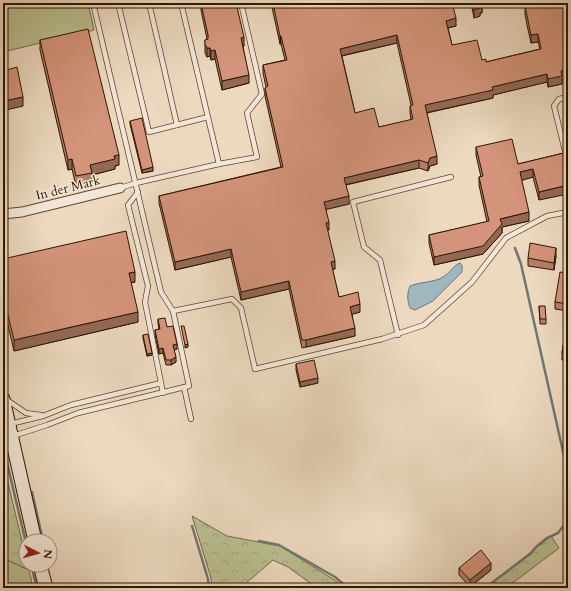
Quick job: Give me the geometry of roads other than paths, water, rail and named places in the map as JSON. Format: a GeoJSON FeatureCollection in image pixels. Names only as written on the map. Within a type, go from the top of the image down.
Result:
{"type":"FeatureCollection","features":[{"type":"Feature","properties":{"kind":"main road"},"geometry":{"type":"LineString","coordinates":[[3,398],[33,533]]}},
{"type":"Feature","properties":{"kind":"main road"},"geometry":{"type":"LineString","coordinates":[[42,573],[46,588]]}},
{"type":"Feature","properties":{"kind":"street","name":"In der Mark"},"geometry":{"type":"LineString","coordinates":[[3,219],[22,212],[120,188]]}},
{"type":"Feature","properties":{"kind":"street","name":"In der Mark"},"geometry":{"type":"LineString","coordinates":[[3,214],[22,212]]}},
{"type":"Feature","properties":{"kind":"lane"},"geometry":{"type":"LineString","coordinates":[[93,3],[161,292],[173,311],[187,386],[190,419]]}},
{"type":"Feature","properties":{"kind":"lane"},"geometry":{"type":"LineString","coordinates":[[118,3],[149,132],[208,117]]}},
{"type":"Feature","properties":{"kind":"lane"},"geometry":{"type":"LineString","coordinates":[[149,3],[177,125]]}},
{"type":"Feature","properties":{"kind":"lane"},"geometry":{"type":"LineString","coordinates":[[181,3],[219,164]]}},
{"type":"Feature","properties":{"kind":"lane"},"geometry":{"type":"LineString","coordinates":[[120,188],[219,164],[257,157],[247,113],[262,94],[241,3]]}},
{"type":"Feature","properties":{"kind":"lane"},"geometry":{"type":"LineString","coordinates":[[568,97],[559,99],[554,106],[565,151],[568,150]]}},
{"type":"Feature","properties":{"kind":"lane"},"geometry":{"type":"LineString","coordinates":[[398,335],[380,260],[364,247],[353,202],[451,177]]}},
{"type":"Feature","properties":{"kind":"lane"},"geometry":{"type":"LineString","coordinates":[[138,192],[128,206],[148,286],[145,302],[163,393]]}},
{"type":"Feature","properties":{"kind":"lane"},"geometry":{"type":"LineString","coordinates":[[173,311],[232,299],[241,308],[255,369],[398,335],[424,325],[472,282],[506,238],[547,216],[568,212]]}},
{"type":"Feature","properties":{"kind":"lane"},"geometry":{"type":"LineString","coordinates":[[10,431],[70,405],[161,383]]}},
{"type":"Feature","properties":{"kind":"lane"},"geometry":{"type":"LineString","coordinates":[[10,431],[47,425],[78,412],[163,393],[187,386]]}},
{"type":"Feature","properties":{"kind":"lane"},"geometry":{"type":"LineString","coordinates":[[3,398],[26,413],[43,416]]}},
{"type":"Feature","properties":{"kind":"water"},"geometry":{"type":"Polygon","coordinates":[[[460,263],[462,265],[462,272],[433,301],[415,310],[410,308],[408,302],[408,292],[410,286],[440,279],[460,263]]]}},
{"type":"Feature","properties":{"kind":"waterway"},"geometry":{"type":"LineString","coordinates":[[515,248],[521,264],[568,474]]}},
{"type":"Feature","properties":{"kind":"waterway"},"geometry":{"type":"LineString","coordinates":[[3,446],[24,533]]}},
{"type":"Feature","properties":{"kind":"waterway"},"geometry":{"type":"LineString","coordinates":[[32,492],[41,533]]}},
{"type":"Feature","properties":{"kind":"waterway"},"geometry":{"type":"LineString","coordinates":[[568,499],[568,506]]}},
{"type":"Feature","properties":{"kind":"waterway"},"geometry":{"type":"LineString","coordinates":[[485,588],[530,554],[547,538],[558,533],[568,520]]}},
{"type":"Feature","properties":{"kind":"waterway"},"geometry":{"type":"LineString","coordinates":[[192,526],[208,579],[209,588]]}},
{"type":"Feature","properties":{"kind":"waterway"},"geometry":{"type":"LineString","coordinates":[[259,541],[279,545],[335,577],[348,588]]}},
{"type":"Feature","properties":{"kind":"waterway"},"geometry":{"type":"LineString","coordinates":[[33,573],[37,588]]}}]}
